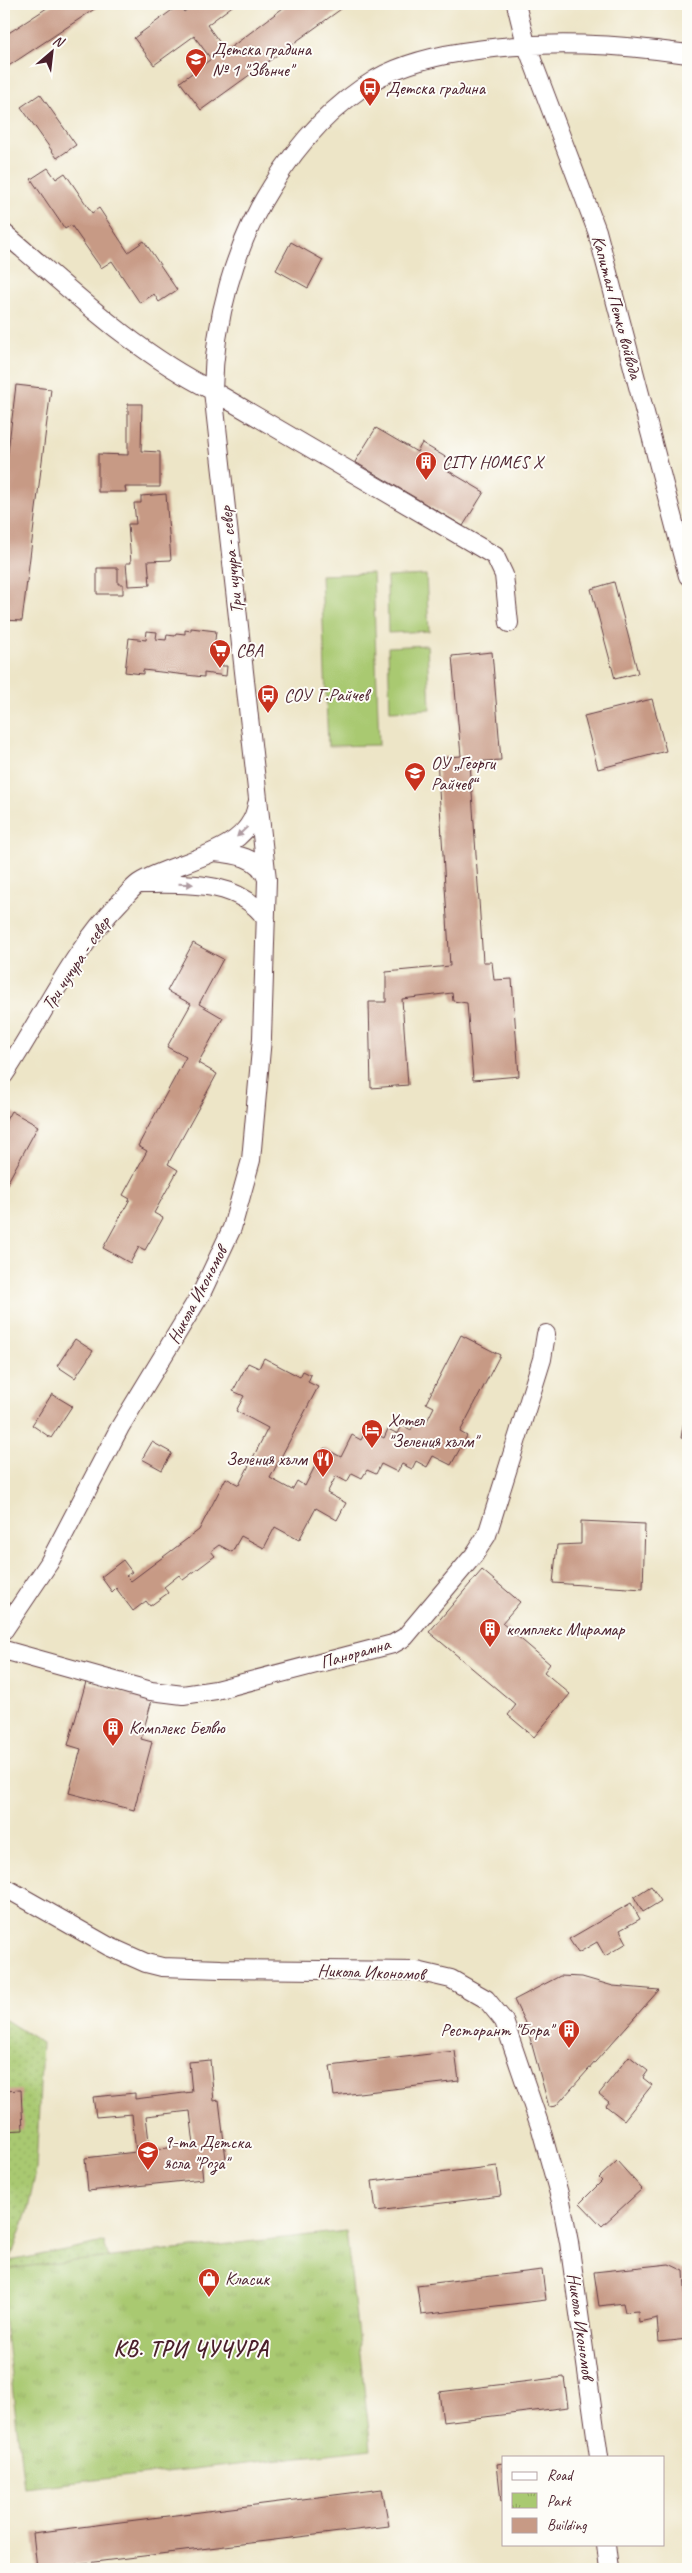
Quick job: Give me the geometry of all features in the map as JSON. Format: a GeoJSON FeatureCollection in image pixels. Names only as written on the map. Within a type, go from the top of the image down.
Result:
{"type":"FeatureCollection","features":[{"type":"Feature","properties":{"kind":"street"},"geometry":{"type":"LineString","coordinates":[[516,4],[526,44]]}},
{"type":"Feature","properties":{"kind":"street","name":"Три чучура - север"},"geometry":{"type":"LineString","coordinates":[[266,919],[268,880],[259,789],[239,637],[213,391],[214,353],[222,314],[246,235],[261,203],[311,131],[356,93],[377,79],[401,68],[459,52],[526,44],[627,45],[688,54]]}},
{"type":"Feature","properties":{"kind":"street","name":"Капитан Петко войвода"},"geometry":{"type":"LineString","coordinates":[[526,44],[597,231],[688,576]]}},
{"type":"Feature","properties":{"kind":"street"},"geometry":{"type":"LineString","coordinates":[[4,233],[136,344],[183,376],[213,391],[495,556],[504,576],[509,623]]}},
{"type":"Feature","properties":{"kind":"street","name":"Три чучура - север"},"geometry":{"type":"LineString","coordinates":[[4,1075],[84,946],[105,918],[138,884],[162,871],[213,852],[232,841],[255,818],[259,789]]}},
{"type":"Feature","properties":{"kind":"street"},"geometry":{"type":"LineString","coordinates":[[138,884],[192,884],[235,892],[256,893],[261,890],[268,880],[262,869],[252,860],[234,854],[213,852]]}},
{"type":"Feature","properties":{"kind":"street"},"geometry":{"type":"LineString","coordinates":[[235,892],[251,902],[266,919]]}},
{"type":"Feature","properties":{"kind":"street","name":"Никола Икономов"},"geometry":{"type":"LineString","coordinates":[[4,1630],[49,1563],[120,1426],[202,1292],[232,1228],[246,1182],[254,1137],[262,1038],[266,919]]}},
{"type":"Feature","properties":{"kind":"street","name":"Панорамна"},"geometry":{"type":"LineString","coordinates":[[4,1650],[151,1691],[183,1695],[235,1685],[392,1644],[405,1637],[474,1555],[487,1534],[542,1358],[546,1334]]}},
{"type":"Feature","properties":{"kind":"street","name":"Никола Икономов"},"geometry":{"type":"LineString","coordinates":[[4,1887],[115,1950],[146,1963],[162,1967],[417,1971],[451,1979],[486,1999],[504,2021],[541,2129],[561,2201],[569,2242],[599,2456]]}},
{"type":"Feature","properties":{"kind":"street"},"geometry":{"type":"LineString","coordinates":[[606,2546],[609,2569]]}},
{"type":"Feature","properties":{"kind":"green space"},"geometry":{"type":"Polygon","coordinates":[[[373,573],[379,745],[328,746],[321,575],[373,573]]]}},
{"type":"Feature","properties":{"kind":"green space"},"geometry":{"type":"Polygon","coordinates":[[[426,575],[429,631],[388,633],[387,577],[426,575]]]}},
{"type":"Feature","properties":{"kind":"green space"},"geometry":{"type":"Polygon","coordinates":[[[427,645],[430,709],[390,711],[388,647],[427,645]]]}},
{"type":"Feature","properties":{"kind":"green space"},"geometry":{"type":"Polygon","coordinates":[[[4,2019],[42,2043],[36,2171],[28,2209],[10,2261],[104,2242],[126,2318],[4,2277],[4,2019]]]}},
{"type":"Feature","properties":{"kind":"green space"},"geometry":{"type":"Polygon","coordinates":[[[346,2231],[371,2449],[24,2488],[4,2315],[4,2269],[346,2231]]]}},
{"type":"Feature","properties":{"kind":"building"},"geometry":{"type":"Polygon","coordinates":[[[53,4],[102,4],[4,69],[4,36],[53,4]]]}},
{"type":"Feature","properties":{"kind":"building"},"geometry":{"type":"Polygon","coordinates":[[[195,4],[235,4],[207,25],[226,51],[286,4],[348,4],[201,110],[180,82],[211,59],[194,36],[154,65],[134,38],[179,5],[184,12],[195,4]]]}},
{"type":"Feature","properties":{"kind":"building"},"geometry":{"type":"Polygon","coordinates":[[[40,94],[76,145],[57,158],[21,107],[40,94]]]}},
{"type":"Feature","properties":{"kind":"building"},"geometry":{"type":"Polygon","coordinates":[[[48,168],[56,179],[65,173],[92,213],[99,208],[128,252],[144,241],[177,290],[159,302],[154,294],[140,303],[112,261],[101,268],[71,225],[65,229],[31,179],[48,168]]]}},
{"type":"Feature","properties":{"kind":"building"},"geometry":{"type":"Polygon","coordinates":[[[291,242],[323,260],[308,288],[276,270],[291,242]]]}},
{"type":"Feature","properties":{"kind":"building"},"geometry":{"type":"Polygon","coordinates":[[[16,385],[51,389],[22,621],[4,620],[4,485],[16,385]]]}},
{"type":"Feature","properties":{"kind":"building"},"geometry":{"type":"Polygon","coordinates":[[[128,404],[142,404],[141,451],[160,452],[160,487],[125,487],[126,492],[98,492],[98,454],[128,455],[128,404]]]}},
{"type":"Feature","properties":{"kind":"building","name":"CITY HOMES X"},"geometry":{"type":"Polygon","coordinates":[[[376,428],[417,452],[422,443],[452,461],[447,470],[484,492],[463,526],[355,462],[376,428]]]}},
{"type":"Feature","properties":{"kind":"building"},"geometry":{"type":"Polygon","coordinates":[[[166,494],[171,560],[148,561],[150,585],[128,586],[126,563],[131,563],[128,524],[136,524],[134,503],[141,503],[141,496],[166,494]]]}},
{"type":"Feature","properties":{"kind":"building"},"geometry":{"type":"Polygon","coordinates":[[[97,568],[118,568],[118,584],[123,584],[123,594],[97,594],[97,568]]]}},
{"type":"Feature","properties":{"kind":"building"},"geometry":{"type":"Polygon","coordinates":[[[614,582],[638,673],[615,679],[591,589],[614,582]]]}},
{"type":"Feature","properties":{"kind":"building"},"geometry":{"type":"Polygon","coordinates":[[[191,628],[216,631],[214,649],[224,650],[222,666],[227,666],[226,676],[204,673],[204,677],[143,670],[143,674],[125,672],[129,638],[146,640],[147,631],[157,632],[156,639],[166,640],[167,635],[185,634],[185,630],[191,631],[191,628]]]}},
{"type":"Feature","properties":{"kind":"building"},"geometry":{"type":"Polygon","coordinates":[[[492,652],[501,760],[470,762],[483,962],[492,962],[494,980],[512,979],[519,1076],[473,1080],[467,1003],[453,1001],[452,993],[402,999],[408,1085],[371,1088],[369,1002],[386,1002],[386,972],[450,966],[437,758],[461,756],[452,656],[492,652]]]}},
{"type":"Feature","properties":{"kind":"building"},"geometry":{"type":"Polygon","coordinates":[[[652,699],[666,751],[598,769],[584,716],[652,699]]]}},
{"type":"Feature","properties":{"kind":"building"},"geometry":{"type":"Polygon","coordinates":[[[193,943],[223,959],[199,1004],[223,1018],[198,1063],[217,1074],[168,1164],[178,1170],[154,1213],[163,1218],[145,1250],[139,1247],[130,1263],[103,1248],[130,1199],[123,1195],[147,1151],[138,1146],[186,1057],[167,1047],[191,1004],[167,991],[193,943]]]}},
{"type":"Feature","properties":{"kind":"building"},"geometry":{"type":"Polygon","coordinates":[[[11,1111],[38,1126],[4,1189],[4,1124],[11,1111]]]}},
{"type":"Feature","properties":{"kind":"building"},"geometry":{"type":"Polygon","coordinates":[[[461,1335],[500,1355],[460,1432],[467,1436],[451,1465],[433,1456],[427,1467],[416,1461],[412,1469],[402,1464],[397,1472],[381,1464],[376,1474],[367,1470],[362,1478],[352,1473],[347,1482],[336,1476],[327,1493],[346,1503],[337,1520],[316,1508],[299,1540],[275,1527],[264,1548],[241,1536],[232,1552],[219,1545],[211,1551],[215,1556],[183,1580],[179,1575],[164,1587],[168,1593],[150,1606],[146,1601],[133,1611],[116,1588],[112,1592],[101,1577],[123,1560],[132,1572],[126,1576],[131,1581],[199,1530],[226,1478],[239,1485],[268,1428],[236,1411],[244,1396],[233,1391],[248,1363],[259,1368],[264,1358],[300,1377],[303,1371],[311,1375],[308,1382],[318,1387],[270,1478],[292,1490],[297,1481],[305,1486],[324,1448],[341,1457],[352,1435],[361,1440],[367,1429],[384,1438],[388,1429],[398,1434],[402,1425],[411,1430],[416,1420],[425,1425],[434,1407],[426,1403],[461,1335]]]}},
{"type":"Feature","properties":{"kind":"building"},"geometry":{"type":"Polygon","coordinates":[[[75,1339],[93,1351],[75,1378],[57,1366],[75,1339]]]}},
{"type":"Feature","properties":{"kind":"building"},"geometry":{"type":"Polygon","coordinates":[[[52,1394],[72,1406],[51,1438],[32,1425],[52,1394]]]}},
{"type":"Feature","properties":{"kind":"building"},"geometry":{"type":"Polygon","coordinates":[[[688,1405],[688,1439],[681,1438],[688,1405]]]}},
{"type":"Feature","properties":{"kind":"building"},"geometry":{"type":"Polygon","coordinates":[[[152,1442],[172,1453],[162,1470],[142,1459],[152,1442]]]}},
{"type":"Feature","properties":{"kind":"building"},"geometry":{"type":"Polygon","coordinates":[[[581,1521],[645,1524],[643,1589],[553,1583],[557,1545],[581,1544],[581,1521]]]}},
{"type":"Feature","properties":{"kind":"building","name":"комплекс Мирамар"},"geometry":{"type":"Polygon","coordinates":[[[482,1570],[520,1602],[502,1623],[550,1664],[544,1672],[570,1694],[534,1737],[508,1715],[516,1705],[429,1632],[482,1570]]]}},
{"type":"Feature","properties":{"kind":"building","name":"Комплекс Белвю"},"geometry":{"type":"Polygon","coordinates":[[[86,1682],[152,1700],[141,1739],[152,1742],[134,1810],[69,1793],[81,1749],[68,1745],[86,1682]]]}},
{"type":"Feature","properties":{"kind":"building"},"geometry":{"type":"Polygon","coordinates":[[[651,1886],[661,1901],[643,1912],[634,1897],[651,1886]]]}},
{"type":"Feature","properties":{"kind":"building"},"geometry":{"type":"Polygon","coordinates":[[[631,1903],[640,1919],[620,1930],[627,1943],[605,1956],[597,1942],[578,1953],[569,1939],[631,1903]]]}},
{"type":"Feature","properties":{"kind":"building","name":"Ресторант \"Бора\""},"geometry":{"type":"Polygon","coordinates":[[[560,1976],[582,1977],[613,1986],[659,1990],[556,2106],[549,2107],[527,2027],[514,2000],[560,1976]]]}},
{"type":"Feature","properties":{"kind":"building"},"geometry":{"type":"Polygon","coordinates":[[[455,2051],[459,2081],[334,2096],[330,2066],[455,2051]]]}},
{"type":"Feature","properties":{"kind":"building"},"geometry":{"type":"Polygon","coordinates":[[[629,2056],[648,2071],[643,2078],[652,2085],[624,2120],[606,2106],[609,2102],[599,2094],[629,2056]]]}},
{"type":"Feature","properties":{"kind":"building"},"geometry":{"type":"Polygon","coordinates":[[[210,2060],[214,2101],[219,2100],[226,2159],[201,2162],[203,2179],[88,2191],[85,2158],[136,2152],[132,2114],[96,2117],[93,2097],[135,2093],[135,2099],[192,2092],[189,2062],[210,2060]],[[190,2111],[146,2116],[150,2150],[194,2145],[190,2111]]]}},
{"type":"Feature","properties":{"kind":"building"},"geometry":{"type":"Polygon","coordinates":[[[21,2090],[23,2130],[4,2131],[4,2091],[21,2090]]]}},
{"type":"Feature","properties":{"kind":"building"},"geometry":{"type":"Polygon","coordinates":[[[617,2161],[642,2189],[602,2226],[580,2203],[602,2181],[599,2178],[617,2161]]]}},
{"type":"Feature","properties":{"kind":"building"},"geometry":{"type":"Polygon","coordinates":[[[497,2166],[501,2196],[376,2211],[372,2181],[497,2166]]]}},
{"type":"Feature","properties":{"kind":"building"},"geometry":{"type":"Polygon","coordinates":[[[669,2264],[684,2271],[688,2339],[659,2342],[657,2318],[639,2322],[638,2311],[625,2312],[623,2303],[599,2306],[594,2272],[669,2264]]]}},
{"type":"Feature","properties":{"kind":"building"},"geometry":{"type":"Polygon","coordinates":[[[542,2270],[546,2300],[421,2315],[417,2285],[542,2270]]]}},
{"type":"Feature","properties":{"kind":"building"},"geometry":{"type":"Polygon","coordinates":[[[564,2377],[568,2407],[443,2422],[439,2392],[564,2377]]]}},
{"type":"Feature","properties":{"kind":"building"},"geometry":{"type":"Polygon","coordinates":[[[502,2463],[501,2501],[497,2464],[502,2463]]]}},
{"type":"Feature","properties":{"kind":"building"},"geometry":{"type":"Polygon","coordinates":[[[382,2489],[389,2526],[37,2569],[33,2533],[382,2489]]]}},
{"type":"Feature","properties":{"kind":"place","name":"Детска градина № 1 \"Звънче\""},"geometry":{"type":"Point","coordinates":[196,78]}},
{"type":"Feature","properties":{"kind":"place","name":"Детска градина"},"geometry":{"type":"Point","coordinates":[370,107]}},
{"type":"Feature","properties":{"kind":"place","name":"CITY HOMES X"},"geometry":{"type":"Point","coordinates":[426,481]}},
{"type":"Feature","properties":{"kind":"place","name":"CBA"},"geometry":{"type":"Point","coordinates":[220,669]}},
{"type":"Feature","properties":{"kind":"place","name":"СОУ Г.Райчев"},"geometry":{"type":"Point","coordinates":[268,714]}},
{"type":"Feature","properties":{"kind":"place","name":"ОУ „Георги Райчев“"},"geometry":{"type":"Point","coordinates":[415,792]}},
{"type":"Feature","properties":{"kind":"place","name":"Хотел \"Зеления хълм\""},"geometry":{"type":"Point","coordinates":[372,1449]}},
{"type":"Feature","properties":{"kind":"place","name":"Зеления хълм"},"geometry":{"type":"Point","coordinates":[323,1478]}},
{"type":"Feature","properties":{"kind":"place","name":"комплекс Мирамар"},"geometry":{"type":"Point","coordinates":[490,1648]}},
{"type":"Feature","properties":{"kind":"place","name":"Комплекс Белвю"},"geometry":{"type":"Point","coordinates":[113,1747]}},
{"type":"Feature","properties":{"kind":"place","name":"Ресторант \"Бора\""},"geometry":{"type":"Point","coordinates":[569,2049]}},
{"type":"Feature","properties":{"kind":"place","name":"9-та Детска ясла \"Роза\""},"geometry":{"type":"Point","coordinates":[148,2171]}},
{"type":"Feature","properties":{"kind":"place","name":"Класик"},"geometry":{"type":"Point","coordinates":[209,2298]}},
{"type":"Feature","properties":{"kind":"district","name":"КВ. ТРИ ЧУЧУРА"},"geometry":{"type":"Point","coordinates":[191,2349]}}]}
